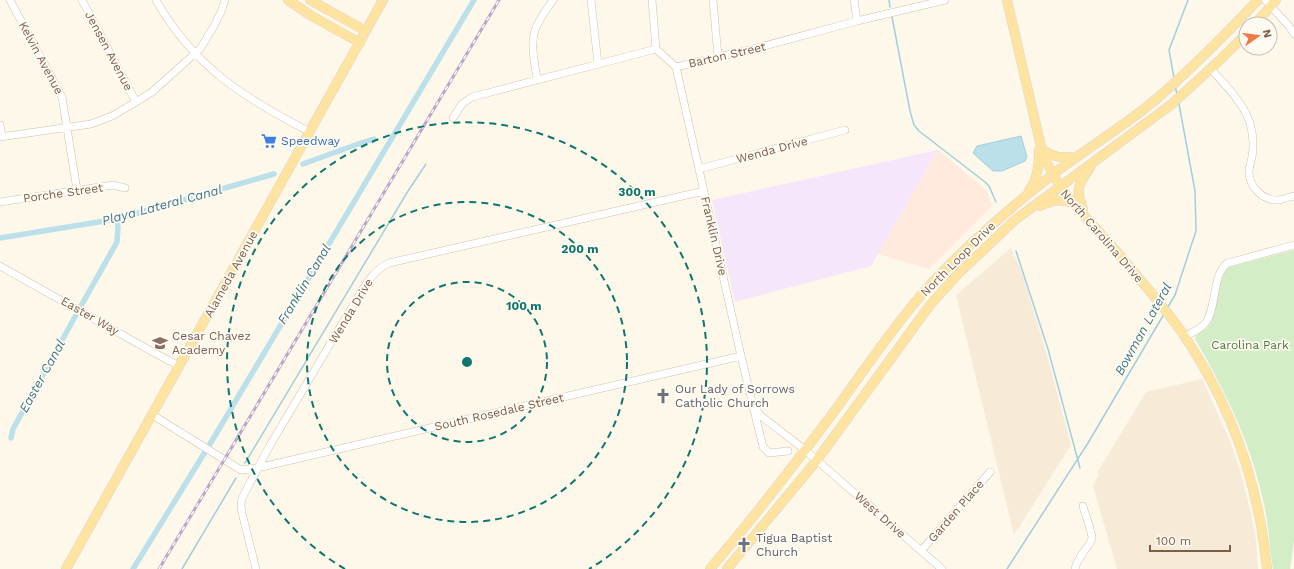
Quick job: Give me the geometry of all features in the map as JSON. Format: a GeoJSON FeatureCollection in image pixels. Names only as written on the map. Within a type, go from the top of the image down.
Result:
{"type":"FeatureCollection","features":[{"type":"Feature","properties":{"kind":"main road"},"geometry":{"type":"LineString","coordinates":[[288,0],[310,15],[360,43]]}},
{"type":"Feature","properties":{"kind":"main road"},"geometry":{"type":"LineString","coordinates":[[310,0],[366,31]]}},
{"type":"Feature","properties":{"kind":"main road","name":"Alameda Avenue"},"geometry":{"type":"LineString","coordinates":[[66,569],[383,0]]}},
{"type":"Feature","properties":{"kind":"main road","name":"North Carolina Drive"},"geometry":{"type":"LineString","coordinates":[[1007,0],[1040,144],[1052,175],[1174,321],[1185,336],[1214,384],[1233,425],[1254,489],[1260,516],[1267,569]]}},
{"type":"Feature","properties":{"kind":"main road","name":"North Loop Drive"},"geometry":{"type":"LineString","coordinates":[[714,568],[805,450],[874,356],[925,292],[951,263],[1006,212],[1052,175],[1148,105],[1184,75],[1258,0]]}},
{"type":"Feature","properties":{"kind":"main road"},"geometry":{"type":"LineString","coordinates":[[1261,16],[1271,2]]}},
{"type":"Feature","properties":{"kind":"main road","name":"North Loop Drive"},"geometry":{"type":"LineString","coordinates":[[727,569],[817,460],[930,305],[959,273],[1015,220],[1168,106],[1211,69],[1238,42]]}},
{"type":"Feature","properties":{"kind":"main road"},"geometry":{"type":"LineString","coordinates":[[1040,144],[1048,154],[1056,157],[1077,157]]}},
{"type":"Feature","properties":{"kind":"main road"},"geometry":{"type":"LineString","coordinates":[[1025,197],[1033,185],[1038,171],[1040,144]]}},
{"type":"Feature","properties":{"kind":"main road"},"geometry":{"type":"LineString","coordinates":[[1084,214],[1078,195],[1078,189],[1094,161]]}},
{"type":"Feature","properties":{"kind":"main road"},"geometry":{"type":"LineString","coordinates":[[1027,211],[1051,201],[1059,200],[1068,201],[1076,205]]}},
{"type":"Feature","properties":{"kind":"main road"},"geometry":{"type":"LineString","coordinates":[[951,263],[959,273]]}},
{"type":"Feature","properties":{"kind":"street","name":"Kelvin Avenue"},"geometry":{"type":"LineString","coordinates":[[10,0],[60,92],[64,105],[77,190]]}},
{"type":"Feature","properties":{"kind":"street","name":"Jensen Avenue"},"geometry":{"type":"LineString","coordinates":[[82,0],[136,102]]}},
{"type":"Feature","properties":{"kind":"street"},"geometry":{"type":"LineString","coordinates":[[156,0],[174,30],[216,74],[249,98],[310,132]]}},
{"type":"Feature","properties":{"kind":"street"},"geometry":{"type":"LineString","coordinates":[[0,125],[1,137],[91,124],[102,120],[136,102],[152,92],[204,43],[221,12],[225,0]]}},
{"type":"Feature","properties":{"kind":"street"},"geometry":{"type":"LineString","coordinates":[[537,79],[533,44],[534,36],[537,25],[553,0]]}},
{"type":"Feature","properties":{"kind":"street"},"geometry":{"type":"LineString","coordinates":[[591,0],[598,64]]}},
{"type":"Feature","properties":{"kind":"street"},"geometry":{"type":"LineString","coordinates":[[453,118],[462,104],[472,97],[656,49],[652,0]]}},
{"type":"Feature","properties":{"kind":"street"},"geometry":{"type":"LineString","coordinates":[[713,0],[718,57]]}},
{"type":"Feature","properties":{"kind":"street"},"geometry":{"type":"LineString","coordinates":[[854,0],[857,21]]}},
{"type":"Feature","properties":{"kind":"street","name":"Barton Street"},"geometry":{"type":"LineString","coordinates":[[656,49],[676,67],[946,0]]}},
{"type":"Feature","properties":{"kind":"street"},"geometry":{"type":"LineString","coordinates":[[1271,2],[1294,34]]}},
{"type":"Feature","properties":{"kind":"street","name":"Franklin Drive"},"geometry":{"type":"LineString","coordinates":[[676,67],[741,356],[764,449],[769,453],[788,451]]}},
{"type":"Feature","properties":{"kind":"street"},"geometry":{"type":"LineString","coordinates":[[1211,69],[1239,102],[1250,122],[1253,143],[1249,176],[1254,187],[1261,194],[1270,199],[1280,200],[1294,196]]}},
{"type":"Feature","properties":{"kind":"street","name":"Wenda Drive"},"geometry":{"type":"LineString","coordinates":[[699,169],[845,130]]}},
{"type":"Feature","properties":{"kind":"street","name":"Porche Street"},"geometry":{"type":"LineString","coordinates":[[0,202],[113,185],[125,188]]}},
{"type":"Feature","properties":{"kind":"street","name":"Wenda Drive"},"geometry":{"type":"LineString","coordinates":[[256,569],[241,505],[242,498],[257,468],[374,273],[389,263],[554,224],[704,191]]}},
{"type":"Feature","properties":{"kind":"street"},"geometry":{"type":"LineString","coordinates":[[1185,336],[1201,327],[1209,316],[1220,272],[1224,266],[1228,263],[1294,245]]}},
{"type":"Feature","properties":{"kind":"street","name":"Easter Way"},"geometry":{"type":"LineString","coordinates":[[0,266],[179,366]]}},
{"type":"Feature","properties":{"kind":"street","name":"South Rosedale Street"},"geometry":{"type":"LineString","coordinates":[[151,414],[241,470],[257,468],[741,356]]}},
{"type":"Feature","properties":{"kind":"street","name":"Franklin Drive"},"geometry":{"type":"LineString","coordinates":[[753,405],[761,416],[817,460]]}},
{"type":"Feature","properties":{"kind":"street","name":"West Drive"},"geometry":{"type":"LineString","coordinates":[[817,460],[942,569]]}},
{"type":"Feature","properties":{"kind":"street","name":"Garden Place"},"geometry":{"type":"LineString","coordinates":[[921,551],[990,472]]}},
{"type":"Feature","properties":{"kind":"street"},"geometry":{"type":"LineString","coordinates":[[1075,569],[1078,560],[1092,538],[1083,506]]}},
{"type":"Feature","properties":{"kind":"shaded area"},"geometry":{"type":"Polygon","coordinates":[[[938,150],[987,191],[992,206],[929,269],[878,254],[938,150]]]}},
{"type":"Feature","properties":{"kind":"shaded area"},"geometry":{"type":"Polygon","coordinates":[[[938,150],[871,266],[735,302],[712,200],[938,150]]]}},
{"type":"Feature","properties":{"kind":"shaded area"},"geometry":{"type":"Polygon","coordinates":[[[1011,248],[1022,273],[1047,355],[1071,445],[1014,535],[956,295],[1011,248]]]}},
{"type":"Feature","properties":{"kind":"shaded area"},"geometry":{"type":"Polygon","coordinates":[[[1202,379],[1230,441],[1240,470],[1256,540],[1258,569],[1117,569],[1093,486],[1099,475],[1097,473],[1146,392],[1202,379]]]}},
{"type":"Feature","properties":{"kind":"green space","name":"Carolina Park"},"geometry":{"type":"Polygon","coordinates":[[[1294,250],[1294,541],[1290,569],[1273,569],[1266,514],[1255,468],[1229,402],[1195,339],[1196,335],[1207,328],[1211,322],[1221,275],[1225,268],[1294,250]]]}},
{"type":"Feature","properties":{"kind":"water"},"geometry":{"type":"Polygon","coordinates":[[[1021,136],[1027,157],[1025,161],[1002,171],[993,171],[973,153],[977,146],[1021,136]]]}},
{"type":"Feature","properties":{"kind":"waterway","name":"Franklin Canal"},"geometry":{"type":"LineString","coordinates":[[133,569],[213,439],[474,0]]}},
{"type":"Feature","properties":{"kind":"waterway"},"geometry":{"type":"LineString","coordinates":[[889,0],[890,7]]}},
{"type":"Feature","properties":{"kind":"waterway","name":"Bowman Lateral"},"geometry":{"type":"LineString","coordinates":[[1174,78],[1169,50],[1188,0]]}},
{"type":"Feature","properties":{"kind":"waterway"},"geometry":{"type":"LineString","coordinates":[[892,17],[914,125],[919,131],[985,182],[989,186],[996,202]]}},
{"type":"Feature","properties":{"kind":"waterway","name":"Bowman Lateral"},"geometry":{"type":"LineString","coordinates":[[1175,86],[1177,94]]}},
{"type":"Feature","properties":{"kind":"waterway","name":"Bowman Lateral"},"geometry":{"type":"LineString","coordinates":[[1168,307],[1175,295],[1196,231],[1195,191],[1179,104]]}},
{"type":"Feature","properties":{"kind":"waterway","name":"Playa Lateral Canal"},"geometry":{"type":"LineString","coordinates":[[303,164],[374,139]]}},
{"type":"Feature","properties":{"kind":"waterway"},"geometry":{"type":"LineString","coordinates":[[245,463],[408,191],[426,164]]}},
{"type":"Feature","properties":{"kind":"waterway","name":"Playa Lateral Canal"},"geometry":{"type":"LineString","coordinates":[[0,238],[117,219],[274,174]]}},
{"type":"Feature","properties":{"kind":"waterway","name":"Easter Canal"},"geometry":{"type":"LineString","coordinates":[[81,306],[117,242],[117,219]]}},
{"type":"Feature","properties":{"kind":"waterway"},"geometry":{"type":"LineString","coordinates":[[1016,251],[1048,349],[1080,468]]}},
{"type":"Feature","properties":{"kind":"waterway","name":"Bowman Lateral"},"geometry":{"type":"LineString","coordinates":[[1007,569],[1088,443],[1164,314]]}},
{"type":"Feature","properties":{"kind":"waterway","name":"Easter Canal"},"geometry":{"type":"LineString","coordinates":[[11,438],[13,429],[76,315]]}},
{"type":"Feature","properties":{"kind":"waterway"},"geometry":{"type":"LineString","coordinates":[[182,569],[236,478]]}},
{"type":"Feature","properties":{"kind":"railway"},"geometry":{"type":"LineString","coordinates":[[159,569],[499,0]]}},
{"type":"Feature","properties":{"kind":"place","name":"Speedway"},"geometry":{"type":"Point","coordinates":[269,141]}},
{"type":"Feature","properties":{"kind":"place","name":"Cesar Chavez Academy"},"geometry":{"type":"Point","coordinates":[160,343]}},
{"type":"Feature","properties":{"kind":"place","name":"Our Lady of Sorrows Catholic Church"},"geometry":{"type":"Point","coordinates":[663,396]}},
{"type":"Feature","properties":{"kind":"place","name":"Tigua Baptist Church"},"geometry":{"type":"Point","coordinates":[744,545]}}]}
